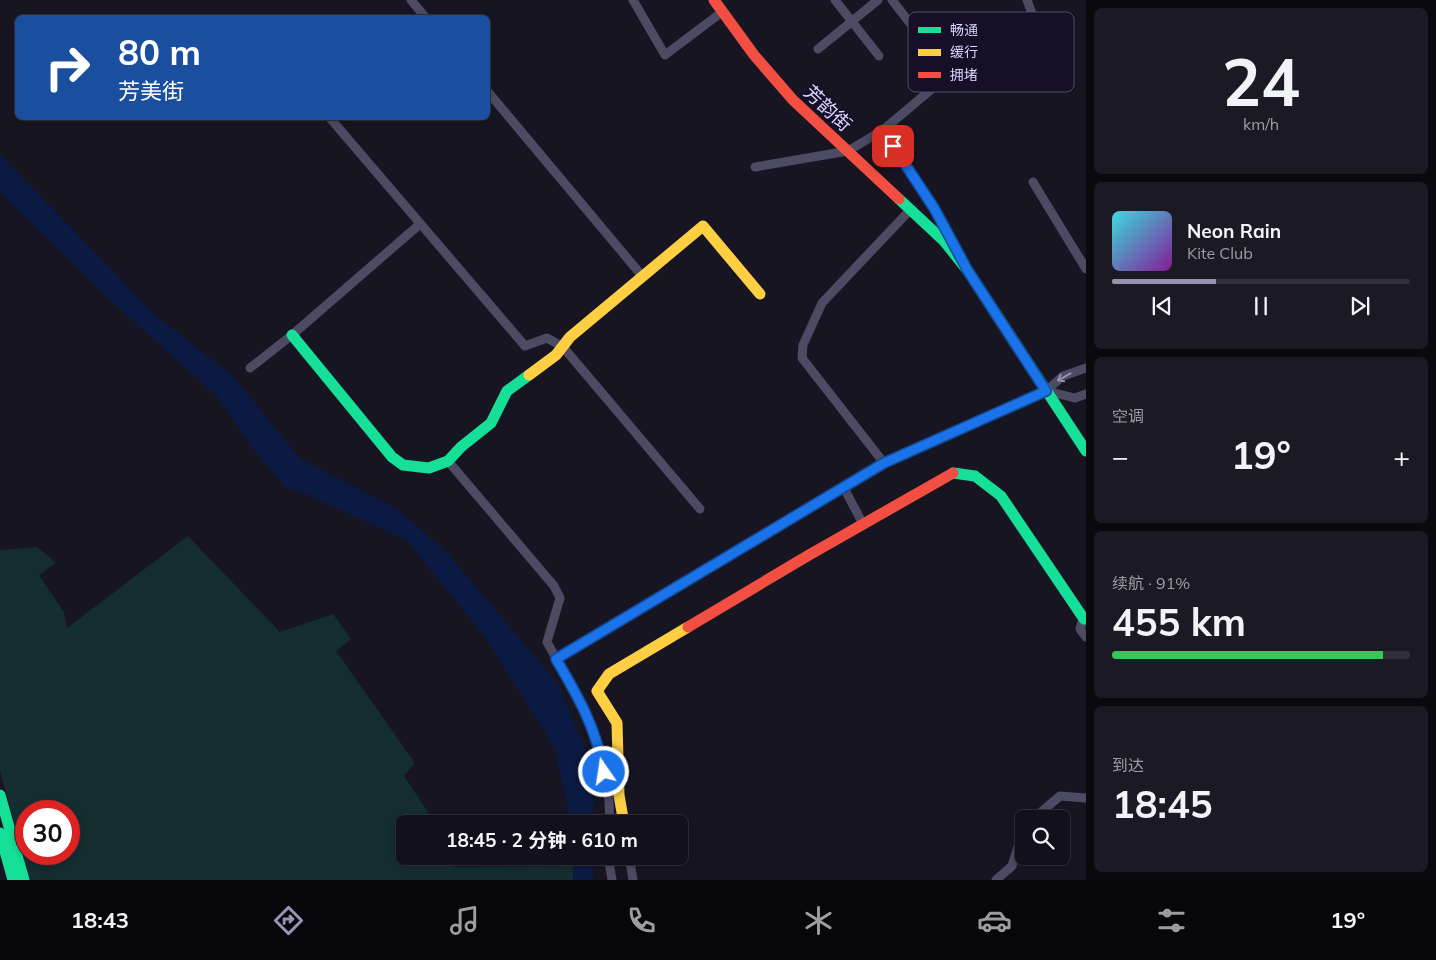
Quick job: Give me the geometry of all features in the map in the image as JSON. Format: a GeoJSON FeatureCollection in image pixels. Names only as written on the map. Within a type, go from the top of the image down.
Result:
{"type":"FeatureCollection","features":[{"type":"Feature","properties":{"kind":"street"},"geometry":{"type":"LineString","coordinates":[[410,0],[420,15]]}},
{"type":"Feature","properties":{"kind":"street"},"geometry":{"type":"LineString","coordinates":[[633,0],[665,55],[722,12]]}},
{"type":"Feature","properties":{"kind":"street","name":"芳韵街"},"geometry":{"type":"LineString","coordinates":[[714,0],[735,32],[771,77],[793,100],[944,241],[968,271],[1086,451]]}},
{"type":"Feature","properties":{"kind":"street"},"geometry":{"type":"LineString","coordinates":[[835,0],[879,56]]}},
{"type":"Feature","properties":{"kind":"street"},"geometry":{"type":"LineString","coordinates":[[818,49],[878,0]]}},
{"type":"Feature","properties":{"kind":"street"},"geometry":{"type":"LineString","coordinates":[[892,0],[908,21]]}},
{"type":"Feature","properties":{"kind":"street"},"geometry":{"type":"LineString","coordinates":[[1027,0],[1031,12]]}},
{"type":"Feature","properties":{"kind":"street"},"geometry":{"type":"LineString","coordinates":[[756,167],[848,151],[883,130],[928,92]]}},
{"type":"Feature","properties":{"kind":"street"},"geometry":{"type":"LineString","coordinates":[[490,94],[643,277]]}},
{"type":"Feature","properties":{"kind":"street"},"geometry":{"type":"LineString","coordinates":[[332,120],[526,346],[547,338],[563,347],[700,509]]}},
{"type":"Feature","properties":{"kind":"street"},"geometry":{"type":"LineString","coordinates":[[883,130],[934,208],[968,271]]}},
{"type":"Feature","properties":{"kind":"street"},"geometry":{"type":"LineString","coordinates":[[1033,182],[1086,269]]}},
{"type":"Feature","properties":{"kind":"street"},"geometry":{"type":"LineString","coordinates":[[884,463],[802,358],[803,345],[822,303],[911,209]]}},
{"type":"Feature","properties":{"kind":"street"},"geometry":{"type":"LineString","coordinates":[[250,368],[292,335],[420,224]]}},
{"type":"Feature","properties":{"kind":"street"},"geometry":{"type":"LineString","coordinates":[[292,335],[392,457],[404,465],[429,468],[448,461],[461,447],[490,423],[507,391],[556,355],[570,337],[703,226],[760,294]]}},
{"type":"Feature","properties":{"kind":"street"},"geometry":{"type":"LineString","coordinates":[[556,659],[884,463],[1046,391],[1063,376],[1086,368]]}},
{"type":"Feature","properties":{"kind":"street"},"geometry":{"type":"LineString","coordinates":[[1046,391],[1075,398],[1086,394]]}},
{"type":"Feature","properties":{"kind":"street"},"geometry":{"type":"LineString","coordinates":[[448,461],[554,586],[560,598],[547,642],[579,697],[592,725],[601,756],[607,788],[608,815]]}},
{"type":"Feature","properties":{"kind":"street"},"geometry":{"type":"LineString","coordinates":[[622,815],[619,795],[617,723],[597,691],[610,674],[952,473],[975,476],[1001,496],[1085,618],[1080,625],[1080,629],[1086,638]]}},
{"type":"Feature","properties":{"kind":"street"},"geometry":{"type":"LineString","coordinates":[[844,488],[863,524]]}},
{"type":"Feature","properties":{"kind":"street"},"geometry":{"type":"LineString","coordinates":[[0,795],[24,880]]}},
{"type":"Feature","properties":{"kind":"street"},"geometry":{"type":"LineString","coordinates":[[1044,810],[1060,796],[1086,798]]}},
{"type":"Feature","properties":{"kind":"street"},"geometry":{"type":"LineString","coordinates":[[0,833],[13,880]]}},
{"type":"Feature","properties":{"kind":"street"},"geometry":{"type":"LineString","coordinates":[[996,880],[1012,866],[1015,856]]}},
{"type":"Feature","properties":{"kind":"street"},"geometry":{"type":"LineString","coordinates":[[610,865],[612,880]]}},
{"type":"Feature","properties":{"kind":"street"},"geometry":{"type":"LineString","coordinates":[[632,865],[634,880]]}},
{"type":"Feature","properties":{"kind":"green space"},"geometry":{"type":"Polygon","coordinates":[[[188,536],[280,632],[333,614],[351,639],[336,651],[415,763],[404,776],[430,815],[396,815],[396,865],[453,865],[454,867],[574,866],[573,880],[30,880],[26,865],[80,865],[80,800],[15,800],[15,826],[0,771],[0,550],[37,547],[56,563],[39,575],[64,612],[67,628],[188,536]]]}},
{"type":"Feature","properties":{"kind":"water"},"geometry":{"type":"Polygon","coordinates":[[[0,155],[157,317],[233,376],[299,458],[397,509],[449,555],[558,684],[594,769],[593,815],[569,815],[555,748],[484,635],[407,541],[309,495],[286,488],[254,450],[217,396],[103,294],[0,192],[0,155]]]}},
{"type":"Feature","properties":{"kind":"water"},"geometry":{"type":"Polygon","coordinates":[[[574,865],[593,865],[593,880],[573,880],[574,865]]]}},
{"type":"Feature","properties":{"kind":"traffic: fast"},"geometry":{"type":"LineString","coordinates":[[899,199],[944,241],[968,271],[1086,451]]}},
{"type":"Feature","properties":{"kind":"traffic: fast"},"geometry":{"type":"LineString","coordinates":[[292,335],[392,457],[403,465],[429,468],[448,461],[461,447],[491,423],[507,391],[529,375]]}},
{"type":"Feature","properties":{"kind":"traffic: fast"},"geometry":{"type":"LineString","coordinates":[[953,473],[975,476],[1001,496],[1084,619]]}},
{"type":"Feature","properties":{"kind":"traffic: fast"},"geometry":{"type":"LineString","coordinates":[[0,795],[24,880]]}},
{"type":"Feature","properties":{"kind":"traffic: fast"},"geometry":{"type":"LineString","coordinates":[[0,833],[13,880]]}},
{"type":"Feature","properties":{"kind":"traffic: slow"},"geometry":{"type":"LineString","coordinates":[[529,375],[556,355],[570,337],[703,226],[760,294]]}},
{"type":"Feature","properties":{"kind":"traffic: slow"},"geometry":{"type":"LineString","coordinates":[[622,815],[619,795],[617,723],[597,691],[609,674],[688,627]]}},
{"type":"Feature","properties":{"kind":"traffic: jam"},"geometry":{"type":"LineString","coordinates":[[714,0],[754,55],[793,100],[899,199]]}},
{"type":"Feature","properties":{"kind":"traffic: jam"},"geometry":{"type":"LineString","coordinates":[[688,627],[953,473]]}},
{"type":"Feature","properties":{"kind":"route"},"geometry":{"type":"LineString","coordinates":[[604,772],[592,725],[579,697],[556,659],[884,463],[1046,391],[968,271],[934,208],[893,146]]}}]}
